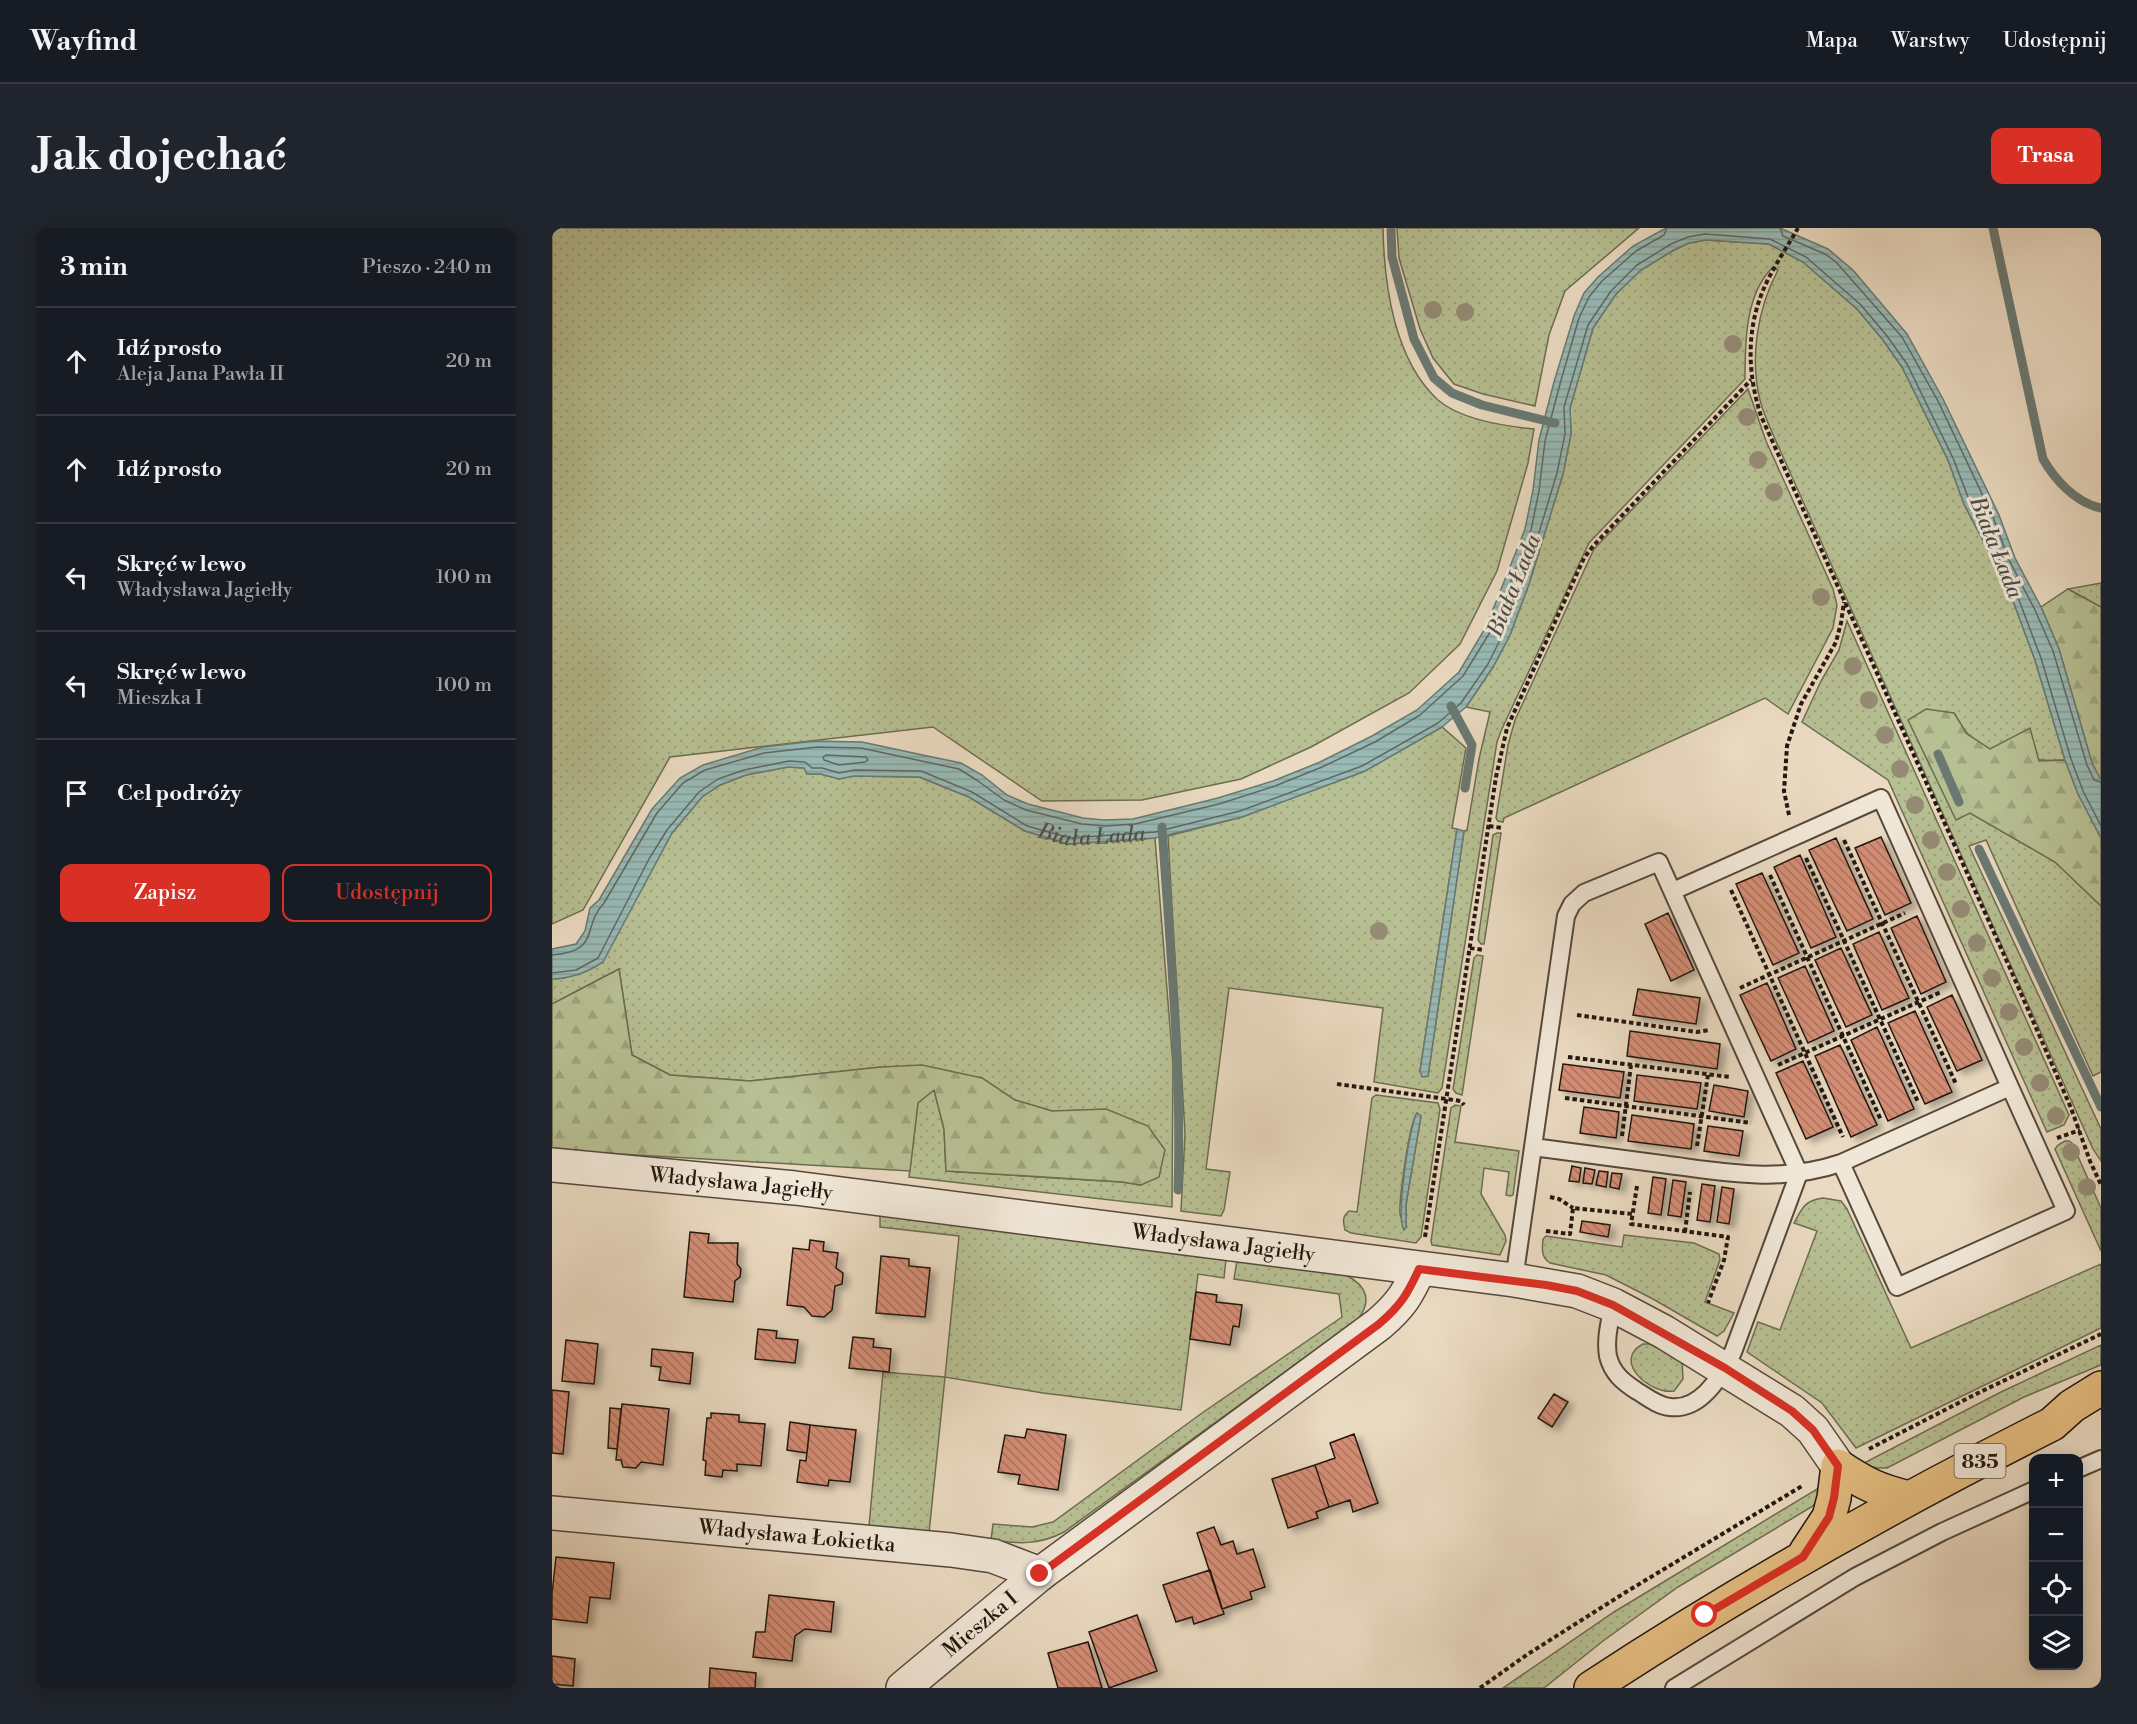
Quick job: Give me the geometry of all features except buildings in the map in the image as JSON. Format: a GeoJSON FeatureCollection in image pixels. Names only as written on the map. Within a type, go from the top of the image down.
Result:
{"type":"FeatureCollection","features":[{"type":"Feature","properties":{"kind":"main road","name":"835"},"geometry":{"type":"LineString","coordinates":[[1591,1688],[1705,1615],[1803,1557],[1908,1498],[2052,1424],[2072,1406],[2101,1388]]}},
{"type":"Feature","properties":{"kind":"main road","name":"835"},"geometry":{"type":"LineString","coordinates":[[2052,1424],[2081,1420],[2101,1414]]}},
{"type":"Feature","properties":{"kind":"main road"},"geometry":{"type":"LineString","coordinates":[[1851,1459],[1864,1484],[1880,1491],[1908,1498]]}},
{"type":"Feature","properties":{"kind":"main road"},"geometry":{"type":"LineString","coordinates":[[1803,1557],[1829,1517],[1834,1498],[1851,1459]]}},
{"type":"Feature","properties":{"kind":"street","name":"Władysława Jagiełły"},"geometry":{"type":"LineString","coordinates":[[552,1165],[795,1188],[1514,1280],[1577,1291],[1613,1305],[1725,1368],[1803,1420],[1851,1459]]}},
{"type":"Feature","properties":{"kind":"street","name":"Mieszka I"},"geometry":{"type":"LineString","coordinates":[[903,1688],[1040,1574],[1379,1324],[1407,1295],[1419,1269]]}},
{"type":"Feature","properties":{"kind":"street","name":"Władysława Łokietka"},"geometry":{"type":"LineString","coordinates":[[552,1513],[951,1550],[993,1556],[1040,1574]]}},
{"type":"Feature","properties":{"kind":"lane"},"geometry":{"type":"LineString","coordinates":[[1673,891],[1881,798],[2066,1211],[1898,1287],[1847,1160]]}},
{"type":"Feature","properties":{"kind":"lane"},"geometry":{"type":"LineString","coordinates":[[1514,1280],[1562,930],[1566,916],[1572,904],[1584,893],[1659,862],[1799,1173],[1725,1368],[1709,1390],[1696,1400],[1684,1406],[1670,1407],[1658,1404],[1623,1382],[1614,1371],[1608,1356],[1607,1340],[1613,1305]]}},
{"type":"Feature","properties":{"kind":"lane"},"geometry":{"type":"LineString","coordinates":[[1533,1147],[1749,1176],[1799,1173],[1819,1170],[1847,1160],[2010,1087]]}},
{"type":"Feature","properties":{"kind":"lane"},"geometry":{"type":"LineString","coordinates":[[2083,1467],[2101,1459]]}},
{"type":"Feature","properties":{"kind":"lane"},"geometry":{"type":"LineString","coordinates":[[1674,1688],[1856,1577],[1942,1532],[2029,1492]]}},
{"type":"Feature","properties":{"kind":"path"},"geometry":{"type":"LineString","coordinates":[[1798,228],[1757,306],[1750,354],[1755,398],[1768,434],[2009,966],[2080,1130],[2101,1185]]}},
{"type":"Feature","properties":{"kind":"path"},"geometry":{"type":"LineString","coordinates":[[1419,1269],[1500,754],[1507,728],[1584,558],[1752,379]]}},
{"type":"Feature","properties":{"kind":"path"},"geometry":{"type":"LineString","coordinates":[[1844,601],[1842,623],[1836,642],[1795,718],[1787,746],[1784,790],[1796,836],[1928,1124]]}},
{"type":"Feature","properties":{"kind":"path"},"geometry":{"type":"LineString","coordinates":[[1834,819],[1966,1107]]}},
{"type":"Feature","properties":{"kind":"path"},"geometry":{"type":"LineString","coordinates":[[1489,826],[1502,828]]}},
{"type":"Feature","properties":{"kind":"path"},"geometry":{"type":"LineString","coordinates":[[1760,852],[1890,1141]]}},
{"type":"Feature","properties":{"kind":"path"},"geometry":{"type":"LineString","coordinates":[[1721,870],[1770,974],[1847,1160]]}},
{"type":"Feature","properties":{"kind":"path"},"geometry":{"type":"LineString","coordinates":[[1720,997],[1928,902]]}},
{"type":"Feature","properties":{"kind":"path"},"geometry":{"type":"LineString","coordinates":[[1470,948],[1484,950]]}},
{"type":"Feature","properties":{"kind":"path"},"geometry":{"type":"LineString","coordinates":[[1551,1011],[1697,1032],[1733,1025]]}},
{"type":"Feature","properties":{"kind":"path"},"geometry":{"type":"LineString","coordinates":[[1619,1158],[1631,1065]]}},
{"type":"Feature","properties":{"kind":"path"},"geometry":{"type":"LineString","coordinates":[[1337,1084],[1461,1101],[1464,1105]]}},
{"type":"Feature","properties":{"kind":"path"},"geometry":{"type":"LineString","coordinates":[[1540,1094],[1742,1123],[1759,1123],[1775,1119]]}},
{"type":"Feature","properties":{"kind":"path"},"geometry":{"type":"LineString","coordinates":[[2065,1135],[2080,1130]]}},
{"type":"Feature","properties":{"kind":"path"},"geometry":{"type":"LineString","coordinates":[[1641,1161],[1631,1224],[1728,1237],[1724,1260],[1708,1304]]}},
{"type":"Feature","properties":{"kind":"path"},"geometry":{"type":"LineString","coordinates":[[1522,1229],[1570,1234],[1573,1208],[1633,1214]]}},
{"type":"Feature","properties":{"kind":"path"},"geometry":{"type":"LineString","coordinates":[[1851,1459],[1974,1395],[2101,1334]]}},
{"type":"Feature","properties":{"kind":"path"},"geometry":{"type":"LineString","coordinates":[[1480,1688],[1528,1654],[1626,1592],[1803,1486]]}},
{"type":"Feature","properties":{"kind":"green space"},"geometry":{"type":"Polygon","coordinates":[[[552,228],[1383,228],[1386,273],[1394,320],[1411,364],[1423,383],[1438,400],[1459,413],[1497,424],[1534,429],[1528,463],[1497,571],[1460,644],[1409,693],[1311,747],[1241,779],[1142,800],[1042,801],[933,727],[670,757],[583,910],[552,924],[552,228]]]}},
{"type":"Feature","properties":{"kind":"green space"},"geometry":{"type":"Polygon","coordinates":[[[1397,228],[1639,228],[1565,291],[1549,335],[1535,406],[1483,394],[1454,384],[1433,358],[1420,329],[1399,258],[1397,228]]]}},
{"type":"Feature","properties":{"kind":"green space"},"geometry":{"type":"Polygon","coordinates":[[[1706,240],[1769,244],[1803,262],[1857,309],[1902,367],[1948,460],[1964,504],[2009,590],[2035,660],[2065,760],[2027,759],[1987,748],[1967,733],[1954,713],[1970,813],[2055,862],[2101,906],[2101,1072],[2093,1076],[1986,840],[1969,846],[2101,1129],[2101,1161],[2093,1149],[1763,411],[1757,387],[1757,335],[1765,301],[1778,270],[1773,267],[1757,291],[1748,320],[1745,379],[1589,543],[1501,731],[1497,742],[1442,1088],[1438,1093],[1374,1082],[1383,1008],[1229,988],[1206,1169],[1230,1172],[1224,1210],[1221,1216],[1181,1211],[1185,1134],[1168,836],[1242,817],[1365,771],[1442,727],[1466,748],[1452,828],[1457,829],[1420,1071],[1428,1076],[1464,831],[1467,830],[1479,759],[1490,712],[1466,707],[1493,667],[1510,635],[1529,584],[1563,474],[1571,434],[1570,408],[1593,328],[1616,294],[1641,270],[1689,243],[1706,240]]]}},
{"type":"Feature","properties":{"kind":"green space"},"geometry":{"type":"Polygon","coordinates":[[[1748,389],[1766,441],[1833,589],[1837,605],[1833,628],[1788,714],[1765,698],[1504,818],[1503,822],[1498,821],[1496,818],[1508,745],[1515,720],[1594,549],[1748,389]]]}},
{"type":"Feature","properties":{"kind":"green space"},"geometry":{"type":"Polygon","coordinates":[[[2101,583],[2101,607],[2068,589],[2101,583]]]}},
{"type":"Feature","properties":{"kind":"green space"},"geometry":{"type":"Polygon","coordinates":[[[2068,589],[2101,607],[2101,780],[2092,763],[2059,649],[2041,607],[2068,589]]]}},
{"type":"Feature","properties":{"kind":"green space"},"geometry":{"type":"Polygon","coordinates":[[[1847,621],[2069,1115],[2064,1125],[2047,1132],[1888,780],[1802,722],[1821,681],[1839,650],[1847,621]]]}},
{"type":"Feature","properties":{"kind":"green space"},"geometry":{"type":"Polygon","coordinates":[[[1926,709],[1954,713],[1967,734],[1990,749],[2030,728],[2039,761],[2065,760],[2078,794],[2101,838],[2101,906],[2055,862],[1970,813],[1956,820],[1908,720],[1926,709]]]}},
{"type":"Feature","properties":{"kind":"green space"},"geometry":{"type":"Polygon","coordinates":[[[788,767],[804,768],[807,774],[821,774],[839,779],[854,776],[919,777],[969,797],[1025,831],[1068,844],[1155,838],[1173,1065],[1172,1207],[909,1177],[918,1102],[934,1090],[944,1129],[946,1171],[1141,1185],[1106,1110],[1052,1111],[1015,1100],[982,1078],[881,1067],[750,1081],[670,1075],[632,1055],[619,969],[552,1004],[552,979],[564,978],[602,962],[672,833],[702,797],[720,785],[746,775],[788,767]]]}},
{"type":"Feature","properties":{"kind":"green space"},"geometry":{"type":"Polygon","coordinates":[[[1501,833],[1484,944],[1481,944],[1478,940],[1493,835],[1501,833]]]}},
{"type":"Feature","properties":{"kind":"green space"},"geometry":{"type":"Polygon","coordinates":[[[1477,955],[1483,956],[1462,1095],[1453,1089],[1474,958],[1477,955]]]}},
{"type":"Feature","properties":{"kind":"green space"},"geometry":{"type":"Polygon","coordinates":[[[619,969],[632,1055],[670,1075],[750,1081],[881,1067],[922,1065],[982,1078],[1015,1100],[1052,1111],[1106,1109],[1148,1126],[1165,1150],[1159,1177],[1141,1185],[946,1171],[944,1129],[934,1090],[918,1103],[910,1171],[552,1150],[552,1004],[619,969]]]}},
{"type":"Feature","properties":{"kind":"green space"},"geometry":{"type":"Polygon","coordinates":[[[1376,1095],[1438,1103],[1440,1109],[1421,1237],[1416,1243],[1351,1233],[1345,1230],[1345,1215],[1349,1211],[1357,1212],[1372,1098],[1376,1095]],[[1417,1113],[1414,1120],[1403,1178],[1400,1214],[1406,1227],[1406,1204],[1421,1116],[1417,1113]]]}},
{"type":"Feature","properties":{"kind":"green space"},"geometry":{"type":"Polygon","coordinates":[[[1455,1105],[1461,1106],[1455,1142],[1519,1151],[1513,1195],[1506,1195],[1509,1172],[1484,1168],[1481,1194],[1505,1235],[1506,1241],[1500,1255],[1432,1245],[1451,1108],[1455,1105]]]}},
{"type":"Feature","properties":{"kind":"green space"},"geometry":{"type":"Polygon","coordinates":[[[2065,1141],[2072,1143],[2101,1208],[2101,1251],[2055,1149],[2065,1141]]]}},
{"type":"Feature","properties":{"kind":"green space"},"geometry":{"type":"Polygon","coordinates":[[[1823,1198],[1841,1201],[1847,1209],[1911,1348],[2101,1264],[2101,1328],[1856,1448],[1822,1403],[1747,1352],[1758,1322],[1780,1330],[1817,1231],[1794,1223],[1805,1206],[1823,1198]]]}},
{"type":"Feature","properties":{"kind":"green space"},"geometry":{"type":"Polygon","coordinates":[[[880,1214],[1226,1259],[1224,1278],[1198,1274],[1181,1410],[1043,1393],[945,1377],[959,1236],[880,1227],[880,1214]]]}},
{"type":"Feature","properties":{"kind":"green space"},"geometry":{"type":"Polygon","coordinates":[[[1624,1235],[1694,1243],[1719,1254],[1720,1260],[1705,1302],[1734,1313],[1724,1331],[1717,1336],[1606,1275],[1550,1263],[1543,1253],[1543,1239],[1546,1236],[1622,1247],[1624,1235]]]}},
{"type":"Feature","properties":{"kind":"green space"},"geometry":{"type":"Polygon","coordinates":[[[1237,1261],[1338,1272],[1359,1284],[1366,1296],[1366,1303],[1358,1319],[1064,1532],[1029,1542],[991,1540],[993,1524],[1032,1527],[1053,1522],[1202,1413],[1342,1317],[1339,1294],[1234,1279],[1237,1261]]]}},
{"type":"Feature","properties":{"kind":"green space"},"geometry":{"type":"Polygon","coordinates":[[[1643,1344],[1651,1344],[1682,1361],[1683,1379],[1674,1391],[1655,1388],[1638,1375],[1631,1359],[1634,1351],[1643,1344]]]}},
{"type":"Feature","properties":{"kind":"green space"},"geometry":{"type":"Polygon","coordinates":[[[2101,1345],[2101,1365],[2024,1397],[1887,1468],[1874,1468],[1862,1464],[2001,1392],[2101,1345]]]}},
{"type":"Feature","properties":{"kind":"green space"},"geometry":{"type":"Polygon","coordinates":[[[883,1372],[945,1377],[929,1533],[869,1526],[883,1372]]]}},
{"type":"Feature","properties":{"kind":"green space"},"geometry":{"type":"Polygon","coordinates":[[[1822,1486],[1822,1495],[1813,1506],[1678,1587],[1603,1641],[1544,1688],[1503,1688],[1614,1612],[1822,1486]]]}},
{"type":"Feature","properties":{"kind":"water","name":"Biała Łada"},"geometry":{"type":"Polygon","coordinates":[[[1666,228],[1780,228],[1828,249],[1853,270],[1907,334],[1943,399],[1999,515],[2015,558],[2041,607],[2059,649],[2092,763],[2101,780],[2101,838],[2078,794],[2065,760],[2035,660],[2009,590],[1964,504],[1948,460],[1902,367],[1857,309],[1803,262],[1769,244],[1706,240],[1689,243],[1641,270],[1616,294],[1593,328],[1570,408],[1571,434],[1563,474],[1529,584],[1510,635],[1493,667],[1466,707],[1442,727],[1365,771],[1242,817],[1155,838],[1068,844],[1025,831],[969,797],[920,777],[854,776],[839,779],[821,774],[807,774],[804,768],[788,767],[746,775],[720,785],[702,797],[672,833],[603,962],[579,974],[552,979],[552,949],[576,944],[585,931],[590,908],[599,900],[652,809],[680,778],[703,765],[763,747],[816,741],[862,742],[961,763],[982,775],[1007,795],[1028,804],[1083,818],[1133,819],[1218,798],[1273,781],[1320,762],[1417,710],[1459,672],[1486,627],[1525,529],[1533,490],[1539,440],[1574,316],[1584,293],[1598,277],[1633,246],[1666,228]]]}},
{"type":"Feature","properties":{"kind":"water"},"geometry":{"type":"Polygon","coordinates":[[[1457,829],[1464,831],[1428,1076],[1422,1077],[1420,1071],[1457,829]]]}},
{"type":"Feature","properties":{"kind":"water"},"geometry":{"type":"Polygon","coordinates":[[[1417,1113],[1421,1116],[1406,1204],[1404,1230],[1402,1191],[1404,1172],[1410,1135],[1417,1113]]]}},
{"type":"Feature","properties":{"kind":"waterway"},"geometry":{"type":"LineString","coordinates":[[1391,228],[1392,257],[1414,339],[1434,378],[1452,393],[1482,405],[1555,423]]}},
{"type":"Feature","properties":{"kind":"waterway"},"geometry":{"type":"LineString","coordinates":[[1993,228],[2043,459],[2067,490],[2083,501],[2101,508]]}},
{"type":"Feature","properties":{"kind":"waterway"},"geometry":{"type":"LineString","coordinates":[[1451,706],[1472,745],[1465,788]]}},
{"type":"Feature","properties":{"kind":"waterway"},"geometry":{"type":"LineString","coordinates":[[1938,754],[1959,802]]}},
{"type":"Feature","properties":{"kind":"waterway"},"geometry":{"type":"LineString","coordinates":[[1162,827],[1177,1054],[1178,1190]]}},
{"type":"Feature","properties":{"kind":"waterway"},"geometry":{"type":"LineString","coordinates":[[1979,849],[2101,1107]]}},
{"type":"Feature","properties":{"kind":"route"},"geometry":{"type":"LineString","coordinates":[[1040,1574],[1379,1324],[1407,1295],[1419,1269],[1546,1285],[1577,1291],[1613,1305],[1725,1368],[1792,1411],[1813,1430],[1838,1466],[1829,1517],[1803,1557],[1705,1615]]}}]}
